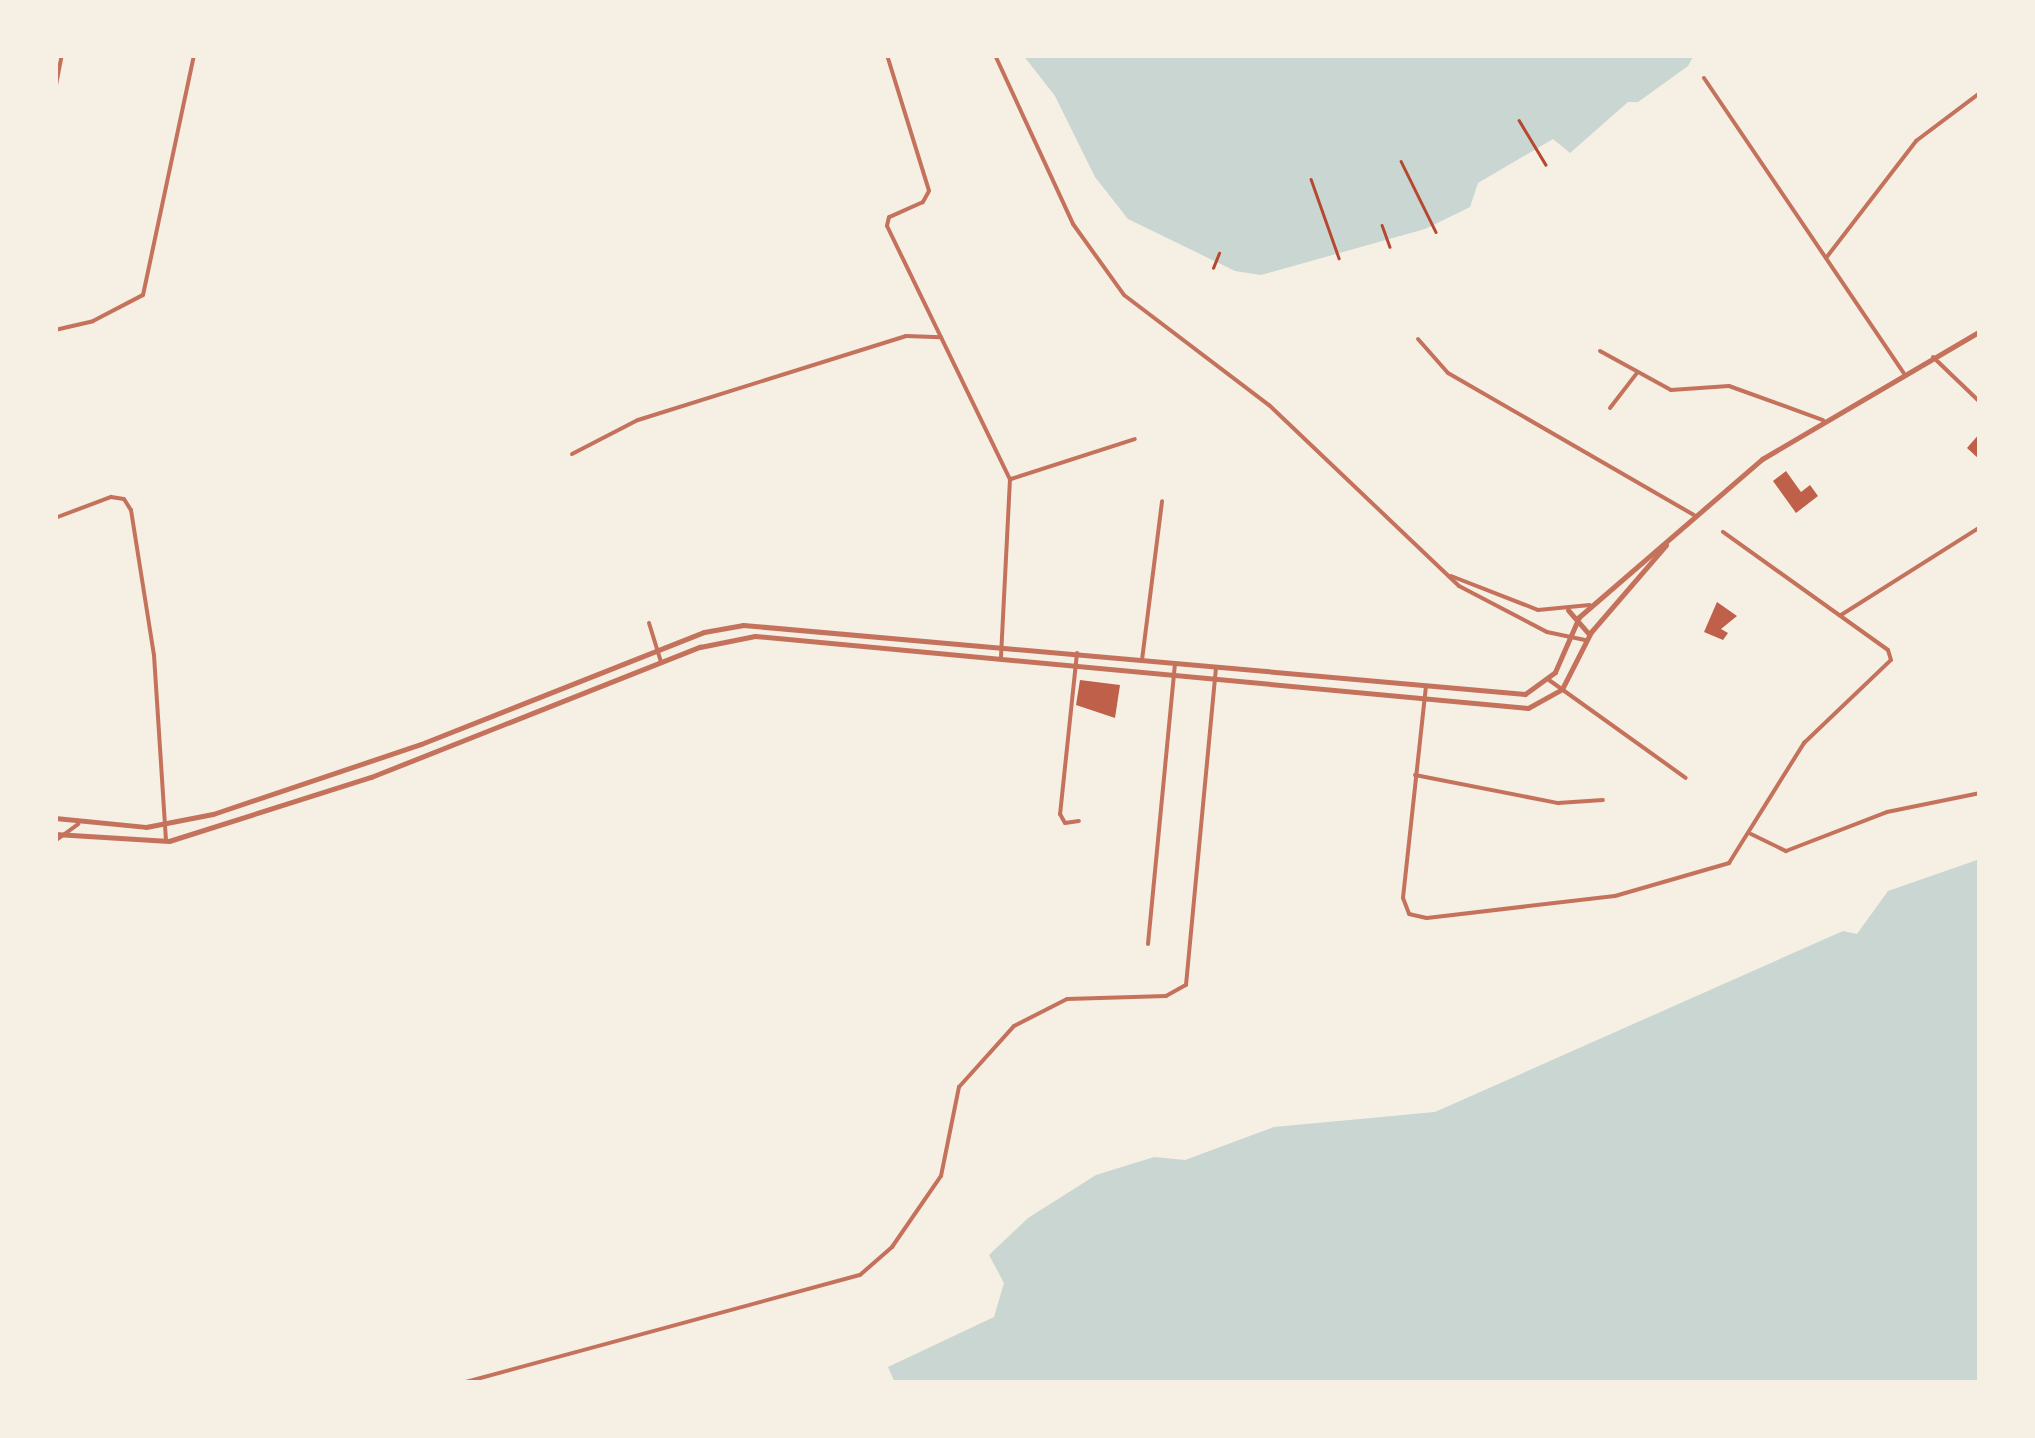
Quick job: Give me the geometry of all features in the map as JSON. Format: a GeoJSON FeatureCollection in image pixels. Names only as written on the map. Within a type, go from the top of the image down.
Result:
{"type":"FeatureCollection","features":[{"type":"Feature","properties":{"kind":"street"},"geometry":{"type":"LineString","coordinates":[[55,90],[62,55]]}},
{"type":"Feature","properties":{"kind":"street"},"geometry":{"type":"LineString","coordinates":[[55,330],[93,321],[143,295],[194,55]]}},
{"type":"Feature","properties":{"kind":"street"},"geometry":{"type":"LineString","coordinates":[[887,55],[929,191],[886,223],[1010,479],[1001,658]]}},
{"type":"Feature","properties":{"kind":"street"},"geometry":{"type":"LineString","coordinates":[[995,55],[1073,224],[1124,295],[1270,406],[1443,572],[1485,603],[1565,639],[1588,637]]}},
{"type":"Feature","properties":{"kind":"street"},"geometry":{"type":"LineString","coordinates":[[1704,78],[1904,374]]}},
{"type":"Feature","properties":{"kind":"street"},"geometry":{"type":"LineString","coordinates":[[1826,258],[1916,142],[1980,93]]}},
{"type":"Feature","properties":{"kind":"street"},"geometry":{"type":"LineString","coordinates":[[55,818],[78,824],[164,826],[364,765],[655,651],[743,625],[1525,694],[1549,680],[1579,616],[1695,516],[1823,420],[1980,332]]}},
{"type":"Feature","properties":{"kind":"street"},"geometry":{"type":"LineString","coordinates":[[572,454],[638,420],[906,336],[942,338]]}},
{"type":"Feature","properties":{"kind":"street"},"geometry":{"type":"LineString","coordinates":[[1418,339],[1448,373],[1695,516]]}},
{"type":"Feature","properties":{"kind":"street"},"geometry":{"type":"LineString","coordinates":[[1600,352],[1671,390],[1730,386],[1823,420]]}},
{"type":"Feature","properties":{"kind":"street"},"geometry":{"type":"LineString","coordinates":[[1933,357],[1980,402]]}},
{"type":"Feature","properties":{"kind":"street"},"geometry":{"type":"LineString","coordinates":[[1610,408],[1637,373]]}},
{"type":"Feature","properties":{"kind":"street"},"geometry":{"type":"LineString","coordinates":[[1010,479],[1135,439]]}},
{"type":"Feature","properties":{"kind":"street"},"geometry":{"type":"LineString","coordinates":[[55,518],[111,497],[124,498],[131,510],[154,655],[166,841]]}},
{"type":"Feature","properties":{"kind":"street"},"geometry":{"type":"LineString","coordinates":[[1142,660],[1162,501]]}},
{"type":"Feature","properties":{"kind":"street"},"geometry":{"type":"LineString","coordinates":[[1841,614],[1980,527]]}},
{"type":"Feature","properties":{"kind":"street"},"geometry":{"type":"LineString","coordinates":[[1426,686],[1402,904],[1416,918],[1652,890],[1729,863],[1751,834],[1804,743],[1891,660],[1888,650],[1841,614],[1723,532]]}},
{"type":"Feature","properties":{"kind":"street"},"geometry":{"type":"LineString","coordinates":[[55,837],[166,841],[371,777],[661,662],[755,636],[1215,682],[1528,708],[1562,688],[1588,637],[1668,542]]}},
{"type":"Feature","properties":{"kind":"street"},"geometry":{"type":"LineString","coordinates":[[1443,572],[1518,605],[1568,610],[1591,605]]}},
{"type":"Feature","properties":{"kind":"street"},"geometry":{"type":"LineString","coordinates":[[1568,610],[1579,616],[1588,637]]}},
{"type":"Feature","properties":{"kind":"street"},"geometry":{"type":"LineString","coordinates":[[649,623],[661,662]]}},
{"type":"Feature","properties":{"kind":"street"},"geometry":{"type":"LineString","coordinates":[[1076,653],[1060,814],[1066,823],[1079,821]]}},
{"type":"Feature","properties":{"kind":"street"},"geometry":{"type":"LineString","coordinates":[[1148,944],[1175,664]]}},
{"type":"Feature","properties":{"kind":"street"},"geometry":{"type":"LineString","coordinates":[[462,1383],[860,1275],[892,1247],[940,1176],[958,1087],[1014,1026],[1066,999],[1166,996],[1186,985],[1216,667]]}},
{"type":"Feature","properties":{"kind":"street"},"geometry":{"type":"LineString","coordinates":[[1549,680],[1686,778]]}},
{"type":"Feature","properties":{"kind":"street"},"geometry":{"type":"LineString","coordinates":[[1416,774],[1558,803],[1604,800]]}},
{"type":"Feature","properties":{"kind":"street"},"geometry":{"type":"LineString","coordinates":[[1751,834],[1786,851],[1887,812],[1980,793]]}},
{"type":"Feature","properties":{"kind":"street"},"geometry":{"type":"LineString","coordinates":[[63,836],[78,824]]}},
{"type":"Feature","properties":{"kind":"path"},"geometry":{"type":"LineString","coordinates":[[1519,120],[1546,165]]}},
{"type":"Feature","properties":{"kind":"path"},"geometry":{"type":"LineString","coordinates":[[1402,161],[1436,232]]}},
{"type":"Feature","properties":{"kind":"path"},"geometry":{"type":"LineString","coordinates":[[1311,179],[1339,258]]}},
{"type":"Feature","properties":{"kind":"path"},"geometry":{"type":"LineString","coordinates":[[1382,226],[1390,247]]}},
{"type":"Feature","properties":{"kind":"path"},"geometry":{"type":"LineString","coordinates":[[1213,268],[1219,252]]}},
{"type":"Feature","properties":{"kind":"shaded area"},"geometry":{"type":"Polygon","coordinates":[[[1023,55],[1694,55],[1688,66],[1638,102],[1628,102],[1570,153],[1553,139],[1478,183],[1470,207],[1425,229],[1261,275],[1235,271],[1128,219],[1095,177],[1055,96],[1023,55]]]}},
{"type":"Feature","properties":{"kind":"shaded area"},"geometry":{"type":"Polygon","coordinates":[[[1980,859],[1980,1383],[895,1383],[888,1367],[994,1317],[1004,1283],[989,1255],[1028,1218],[1096,1175],[1154,1157],[1185,1160],[1274,1127],[1435,1112],[1843,931],[1857,934],[1888,891],[1980,859]]]}},
{"type":"Feature","properties":{"kind":"building"},"geometry":{"type":"Polygon","coordinates":[[[1980,433],[1980,460],[1967,448],[1980,433]]]}},
{"type":"Feature","properties":{"kind":"building"},"geometry":{"type":"Polygon","coordinates":[[[1786,471],[1801,492],[1810,485],[1818,496],[1796,513],[1773,481],[1786,471]]]}},
{"type":"Feature","properties":{"kind":"building"},"geometry":{"type":"Polygon","coordinates":[[[1717,602],[1737,616],[1721,629],[1728,633],[1723,640],[1704,632],[1717,602]]]}},
{"type":"Feature","properties":{"kind":"building"},"geometry":{"type":"Polygon","coordinates":[[[1080,680],[1120,685],[1115,718],[1076,705],[1080,680]]]}}]}
